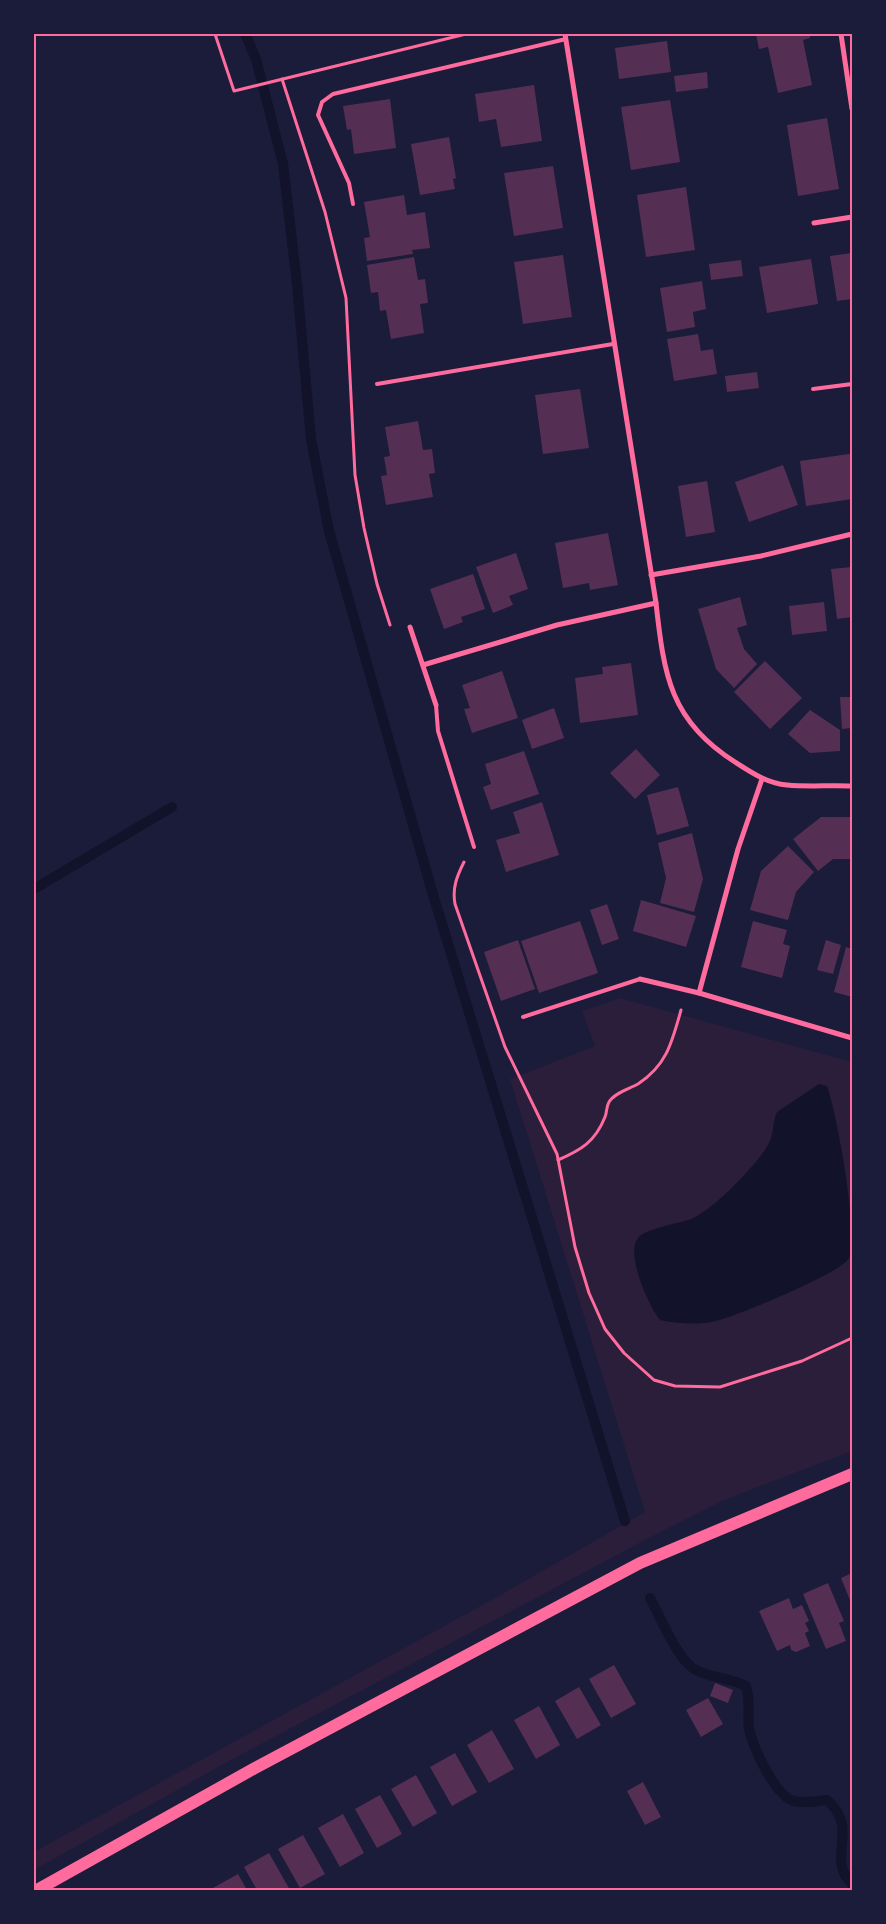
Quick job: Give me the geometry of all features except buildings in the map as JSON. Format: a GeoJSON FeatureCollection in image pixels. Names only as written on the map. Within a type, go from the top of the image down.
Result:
{"type":"FeatureCollection","features":[{"type":"Feature","properties":{"kind":"main road"},"geometry":{"type":"LineString","coordinates":[[37,1890],[255,1768],[640,1564],[852,1474]]}},
{"type":"Feature","properties":{"kind":"street"},"geometry":{"type":"LineString","coordinates":[[841,34],[851,88],[852,109]]}},
{"type":"Feature","properties":{"kind":"street"},"geometry":{"type":"LineString","coordinates":[[565,36],[666,672],[675,700],[686,719],[704,740],[762,779],[787,785],[852,786]]}},
{"type":"Feature","properties":{"kind":"street"},"geometry":{"type":"LineString","coordinates":[[814,222],[852,217]]}},
{"type":"Feature","properties":{"kind":"street"},"geometry":{"type":"LineString","coordinates":[[651,576],[762,556],[852,534]]}},
{"type":"Feature","properties":{"kind":"street"},"geometry":{"type":"LineString","coordinates":[[423,665],[557,625],[656,603]]}},
{"type":"Feature","properties":{"kind":"street"},"geometry":{"type":"LineString","coordinates":[[410,627],[436,706]]}},
{"type":"Feature","properties":{"kind":"street"},"geometry":{"type":"LineString","coordinates":[[698,992],[738,849],[762,779]]}},
{"type":"Feature","properties":{"kind":"street"},"geometry":{"type":"LineString","coordinates":[[640,979],[698,992],[852,1038]]}},
{"type":"Feature","properties":{"kind":"lane"},"geometry":{"type":"LineString","coordinates":[[352,204],[349,183],[319,122],[319,110],[326,97],[565,36]]}},
{"type":"Feature","properties":{"kind":"lane"},"geometry":{"type":"LineString","coordinates":[[377,384],[613,344]]}},
{"type":"Feature","properties":{"kind":"lane"},"geometry":{"type":"LineString","coordinates":[[813,390],[852,384]]}},
{"type":"Feature","properties":{"kind":"lane"},"geometry":{"type":"LineString","coordinates":[[436,706],[438,731],[474,847]]}},
{"type":"Feature","properties":{"kind":"lane"},"geometry":{"type":"LineString","coordinates":[[523,1017],[640,979]]}},
{"type":"Feature","properties":{"kind":"path"},"geometry":{"type":"LineString","coordinates":[[214,34],[234,91],[466,34]]}},
{"type":"Feature","properties":{"kind":"path"},"geometry":{"type":"LineString","coordinates":[[558,1160],[582,1150],[598,1131],[609,1102],[621,1092],[650,1076],[669,1052],[687,990]]}},
{"type":"Feature","properties":{"kind":"shaded area"},"geometry":{"type":"Polygon","coordinates":[[[620,998],[852,1062],[852,1451],[722,1501],[649,1538],[231,1760],[34,1870],[34,1852],[506,1592],[645,1512],[510,1079],[595,1046],[582,1011],[620,998]]]}},
{"type":"Feature","properties":{"kind":"shaded area"},"geometry":{"type":"Polygon","coordinates":[[[819,1084],[827,1086],[846,1174],[851,1225],[849,1258],[842,1265],[809,1283],[765,1303],[716,1321],[681,1323],[660,1320],[650,1304],[636,1267],[634,1256],[638,1238],[655,1229],[691,1219],[722,1197],[754,1164],[768,1145],[777,1112],[819,1084]]]}},
{"type":"Feature","properties":{"kind":"waterway"},"geometry":{"type":"LineString","coordinates":[[245,34],[256,59],[283,164],[297,284],[311,439],[329,531],[434,898],[625,1521]]}},
{"type":"Feature","properties":{"kind":"waterway"},"geometry":{"type":"LineString","coordinates":[[34,889],[172,807]]}},
{"type":"Feature","properties":{"kind":"waterway"},"geometry":{"type":"LineString","coordinates":[[650,1598],[677,1649],[691,1666],[698,1671],[746,1686],[751,1736],[764,1767],[783,1794],[789,1799],[798,1802],[827,1800],[837,1811],[843,1832],[841,1864],[852,1884]]}}]}
